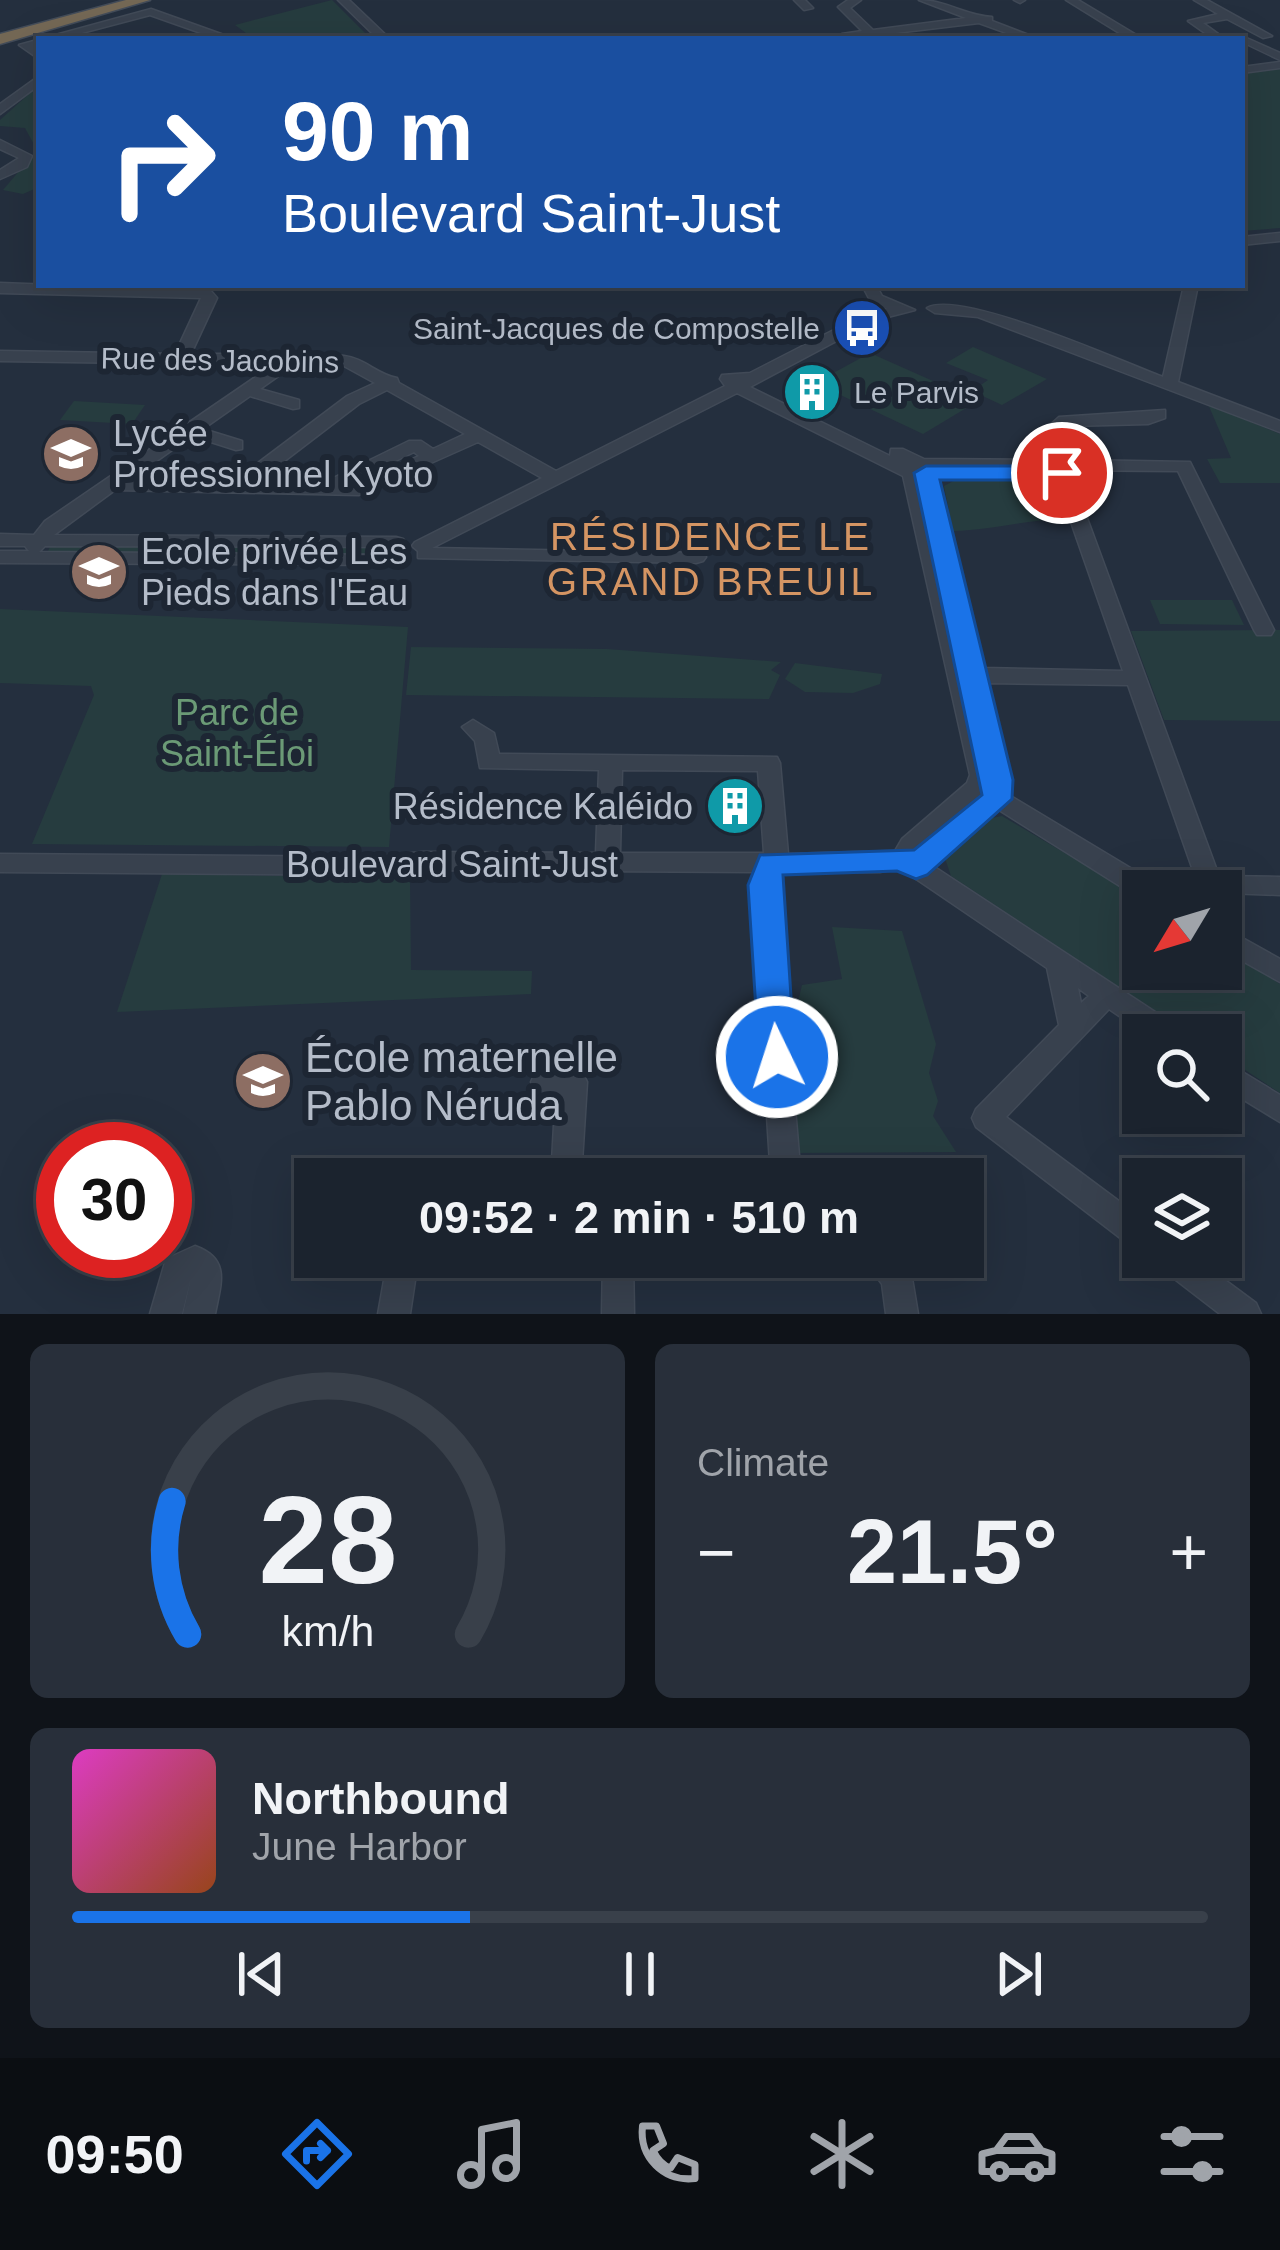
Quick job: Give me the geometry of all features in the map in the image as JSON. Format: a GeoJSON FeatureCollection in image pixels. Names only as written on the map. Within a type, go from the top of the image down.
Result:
{"type":"FeatureCollection","features":[{"type":"Feature","properties":{"kind":"highway"},"geometry":{"type":"LineString","coordinates":[[0,37],[129,0]]}},
{"type":"Feature","properties":{"kind":"highway"},"geometry":{"type":"LineString","coordinates":[[0,37],[146,3]]}},
{"type":"Feature","properties":{"kind":"street"},"geometry":{"type":"LineString","coordinates":[[343,0],[381,36]]}},
{"type":"Feature","properties":{"kind":"street"},"geometry":{"type":"LineString","coordinates":[[924,0],[1024,36]]}},
{"type":"Feature","properties":{"kind":"street"},"geometry":{"type":"LineString","coordinates":[[1071,0],[1132,36]]}},
{"type":"Feature","properties":{"kind":"street"},"geometry":{"type":"LineString","coordinates":[[1199,0],[1229,16],[1280,61]]}},
{"type":"Feature","properties":{"kind":"street"},"geometry":{"type":"LineString","coordinates":[[850,2],[870,33]]}},
{"type":"Feature","properties":{"kind":"street"},"geometry":{"type":"LineString","coordinates":[[54,36],[146,3],[222,36]]}},
{"type":"Feature","properties":{"kind":"street"},"geometry":{"type":"LineString","coordinates":[[1217,36],[1193,21],[1229,16]]}},
{"type":"Feature","properties":{"kind":"street"},"geometry":{"type":"LineString","coordinates":[[846,36],[982,20]]}},
{"type":"Feature","properties":{"kind":"street"},"geometry":{"type":"LineString","coordinates":[[1245,69],[1280,61]]}},
{"type":"Feature","properties":{"kind":"street"},"geometry":{"type":"LineString","coordinates":[[0,110],[36,81]]}},
{"type":"Feature","properties":{"kind":"street"},"geometry":{"type":"LineString","coordinates":[[0,144],[26,156],[22,164],[0,176]]}},
{"type":"Feature","properties":{"kind":"street"},"geometry":{"type":"LineString","coordinates":[[1245,238],[1280,235]]}},
{"type":"Feature","properties":{"kind":"street"},"geometry":{"type":"LineString","coordinates":[[0,288],[206,294],[209,298],[181,357]]}},
{"type":"Feature","properties":{"kind":"street"},"geometry":{"type":"LineString","coordinates":[[1170,383],[1190,288]]}},
{"type":"Feature","properties":{"kind":"street"},"geometry":{"type":"LineString","coordinates":[[738,383],[860,314],[870,290],[908,310]]}},
{"type":"Feature","properties":{"kind":"street"},"geometry":{"type":"LineString","coordinates":[[935,308],[954,291],[973,308],[1280,427]]}},
{"type":"Feature","properties":{"kind":"street"},"geometry":{"type":"LineString","coordinates":[[424,550],[554,477],[872,316],[935,308],[971,310],[1034,332]]}},
{"type":"Feature","properties":{"kind":"street","name":"Rue des Jacobins"},"geometry":{"type":"LineString","coordinates":[[0,356],[347,361],[392,382],[554,477]]}},
{"type":"Feature","properties":{"kind":"street"},"geometry":{"type":"LineString","coordinates":[[33,549],[112,484],[294,358]]}},
{"type":"Feature","properties":{"kind":"street"},"geometry":{"type":"LineString","coordinates":[[235,489],[353,400],[392,382]]}},
{"type":"Feature","properties":{"kind":"street"},"geometry":{"type":"LineString","coordinates":[[738,383],[918,469],[1186,470],[1264,630]]}},
{"type":"Feature","properties":{"kind":"street"},"geometry":{"type":"LineString","coordinates":[[247,390],[292,404]]}},
{"type":"Feature","properties":{"kind":"street"},"geometry":{"type":"LineString","coordinates":[[1064,469],[1058,426],[1065,421],[1148,419],[1160,414]]}},
{"type":"Feature","properties":{"kind":"street"},"geometry":{"type":"LineString","coordinates":[[190,430],[236,445]]}},
{"type":"Feature","properties":{"kind":"street"},"geometry":{"type":"LineString","coordinates":[[112,484],[365,489],[480,434]]}},
{"type":"Feature","properties":{"kind":"street"},"geometry":{"type":"LineString","coordinates":[[918,469],[966,672],[998,780],[909,863],[1137,1014]]}},
{"type":"Feature","properties":{"kind":"street"},"geometry":{"type":"LineString","coordinates":[[1080,522],[1134,673],[1194,870]]}},
{"type":"Feature","properties":{"kind":"street"},"geometry":{"type":"LineString","coordinates":[[0,540],[33,549]]}},
{"type":"Feature","properties":{"kind":"street"},"geometry":{"type":"LineString","coordinates":[[0,557],[33,549],[424,550],[696,557]]}},
{"type":"Feature","properties":{"kind":"street"},"geometry":{"type":"LineString","coordinates":[[966,672],[995,677],[1134,673]]}},
{"type":"Feature","properties":{"kind":"street"},"geometry":{"type":"LineString","coordinates":[[473,727],[486,738],[488,762],[769,763],[776,853],[764,885],[784,1158]]}},
{"type":"Feature","properties":{"kind":"street"},"geometry":{"type":"LineString","coordinates":[[608,862],[611,762]]}},
{"type":"Feature","properties":{"kind":"street"},"geometry":{"type":"LineString","coordinates":[[988,793],[1122,875]]}},
{"type":"Feature","properties":{"kind":"street","name":"Boulevard Saint-Just"},"geometry":{"type":"LineString","coordinates":[[0,863],[909,863]]}},
{"type":"Feature","properties":{"kind":"street"},"geometry":{"type":"LineString","coordinates":[[1242,887],[1280,886]]}},
{"type":"Feature","properties":{"kind":"street"},"geometry":{"type":"LineString","coordinates":[[1242,949],[1280,972]]}},
{"type":"Feature","properties":{"kind":"street"},"geometry":{"type":"LineString","coordinates":[[1059,963],[1073,1028]]}},
{"type":"Feature","properties":{"kind":"street"},"geometry":{"type":"LineString","coordinates":[[1107,994],[986,1118],[1122,1221]]}},
{"type":"Feature","properties":{"kind":"street"},"geometry":{"type":"LineString","coordinates":[[1242,1085],[1280,1110]]}},
{"type":"Feature","properties":{"kind":"street"},"geometry":{"type":"LineString","coordinates":[[567,1158],[570,1091]]}},
{"type":"Feature","properties":{"kind":"street"},"geometry":{"type":"LineString","coordinates":[[166,1314],[177,1269],[195,1260],[208,1271],[199,1314]]}},
{"type":"Feature","properties":{"kind":"street"},"geometry":{"type":"LineString","coordinates":[[394,1314],[400,1278]]}},
{"type":"Feature","properties":{"kind":"street"},"geometry":{"type":"LineString","coordinates":[[618,1278],[618,1314]]}},
{"type":"Feature","properties":{"kind":"street"},"geometry":{"type":"LineString","coordinates":[[896,1278],[902,1314]]}},
{"type":"Feature","properties":{"kind":"street"},"geometry":{"type":"LineString","coordinates":[[1197,1278],[1245,1314]]}},
{"type":"Feature","properties":{"kind":"green space"},"geometry":{"type":"Polygon","coordinates":[[[332,0],[368,36],[235,36],[246,33],[235,25],[332,0]]]}},
{"type":"Feature","properties":{"kind":"green space"},"geometry":{"type":"Polygon","coordinates":[[[1280,69],[1280,228],[1245,231],[1245,74],[1280,69]]]}},
{"type":"Feature","properties":{"kind":"green space"},"geometry":{"type":"Polygon","coordinates":[[[36,88],[36,148],[25,128],[0,126],[0,120],[36,88]]]}},
{"type":"Feature","properties":{"kind":"green space"},"geometry":{"type":"Polygon","coordinates":[[[36,151],[36,188],[23,194],[3,190],[36,151]]]}},
{"type":"Feature","properties":{"kind":"green space"},"geometry":{"type":"Polygon","coordinates":[[[973,347],[1047,379],[1002,405],[972,391],[988,380],[946,363],[973,347]]]}},
{"type":"Feature","properties":{"kind":"green space"},"geometry":{"type":"Polygon","coordinates":[[[870,353],[978,401],[923,434],[815,383],[870,353]]]}},
{"type":"Feature","properties":{"kind":"green space"},"geometry":{"type":"Polygon","coordinates":[[[74,401],[145,405],[132,424],[60,420],[74,401]]]}},
{"type":"Feature","properties":{"kind":"green space"},"geometry":{"type":"Polygon","coordinates":[[[1208,404],[1280,434],[1280,483],[1220,483],[1207,459],[1231,458],[1208,404]]]}},
{"type":"Feature","properties":{"kind":"green space"},"geometry":{"type":"Polygon","coordinates":[[[961,477],[1050,478],[1067,519],[953,531],[944,486],[961,477]]]}},
{"type":"Feature","properties":{"kind":"green space"},"geometry":{"type":"Polygon","coordinates":[[[52,543],[370,546],[367,558],[46,555],[52,543]]]}},
{"type":"Feature","properties":{"kind":"green space"},"geometry":{"type":"Polygon","coordinates":[[[1150,600],[1232,600],[1244,625],[1160,624],[1150,600]]]}},
{"type":"Feature","properties":{"kind":"green space","name":"Parc de Saint-Éloi"},"geometry":{"type":"Polygon","coordinates":[[[0,609],[408,627],[389,847],[32,844],[94,695],[91,686],[0,683],[0,609]]]}},
{"type":"Feature","properties":{"kind":"green space"},"geometry":{"type":"Polygon","coordinates":[[[1280,630],[1280,721],[1164,720],[1131,631],[1280,630]]]}},
{"type":"Feature","properties":{"kind":"green space"},"geometry":{"type":"Polygon","coordinates":[[[411,647],[607,649],[781,662],[771,670],[780,675],[769,699],[406,695],[411,647]]]}},
{"type":"Feature","properties":{"kind":"green space"},"geometry":{"type":"Polygon","coordinates":[[[795,663],[882,674],[880,684],[853,693],[805,692],[785,679],[795,663]]]}},
{"type":"Feature","properties":{"kind":"green space"},"geometry":{"type":"Polygon","coordinates":[[[1002,816],[1122,887],[1122,989],[951,876],[945,858],[992,818],[1002,816]]]}},
{"type":"Feature","properties":{"kind":"green space"},"geometry":{"type":"Polygon","coordinates":[[[162,874],[410,878],[411,970],[532,971],[531,994],[117,1012],[162,874]]]}},
{"type":"Feature","properties":{"kind":"green space"},"geometry":{"type":"Polygon","coordinates":[[[832,927],[902,931],[936,1044],[929,1073],[938,1101],[933,1116],[956,1152],[791,1153],[778,1007],[798,1002],[802,985],[842,979],[832,927]]]}},
{"type":"Feature","properties":{"kind":"green space"},"geometry":{"type":"Polygon","coordinates":[[[1242,960],[1280,984],[1280,1093],[1242,1068],[1242,1014],[1160,1014],[1124,990],[1242,990],[1242,960]]]}},
{"type":"Feature","properties":{"kind":"place","name":"Saint-Jacques de Compostelle"},"geometry":{"type":"Point","coordinates":[862,328]}},
{"type":"Feature","properties":{"kind":"place","name":"Le Parvis"},"geometry":{"type":"Point","coordinates":[812,392]}},
{"type":"Feature","properties":{"kind":"place","name":"Lycée Professionnel Kyoto"},"geometry":{"type":"Point","coordinates":[71,454]}},
{"type":"Feature","properties":{"kind":"place","name":"Ecole privée Les Pieds dans l'Eau"},"geometry":{"type":"Point","coordinates":[99,572]}},
{"type":"Feature","properties":{"kind":"place","name":"Résidence Kaléido"},"geometry":{"type":"Point","coordinates":[735,806]}},
{"type":"Feature","properties":{"kind":"place","name":"École maternelle Pablo Néruda"},"geometry":{"type":"Point","coordinates":[263,1081]}},
{"type":"Feature","properties":{"kind":"district","name":"RÉSIDENCE LE GRAND BREUIL"},"geometry":{"type":"Point","coordinates":[711,558]}},
{"type":"Feature","properties":{"kind":"route"},"geometry":{"type":"LineString","coordinates":[[777,1057],[764,885],[771,864],[903,859],[916,867],[997,799],[998,780],[926,473],[1062,473]]}}]}
